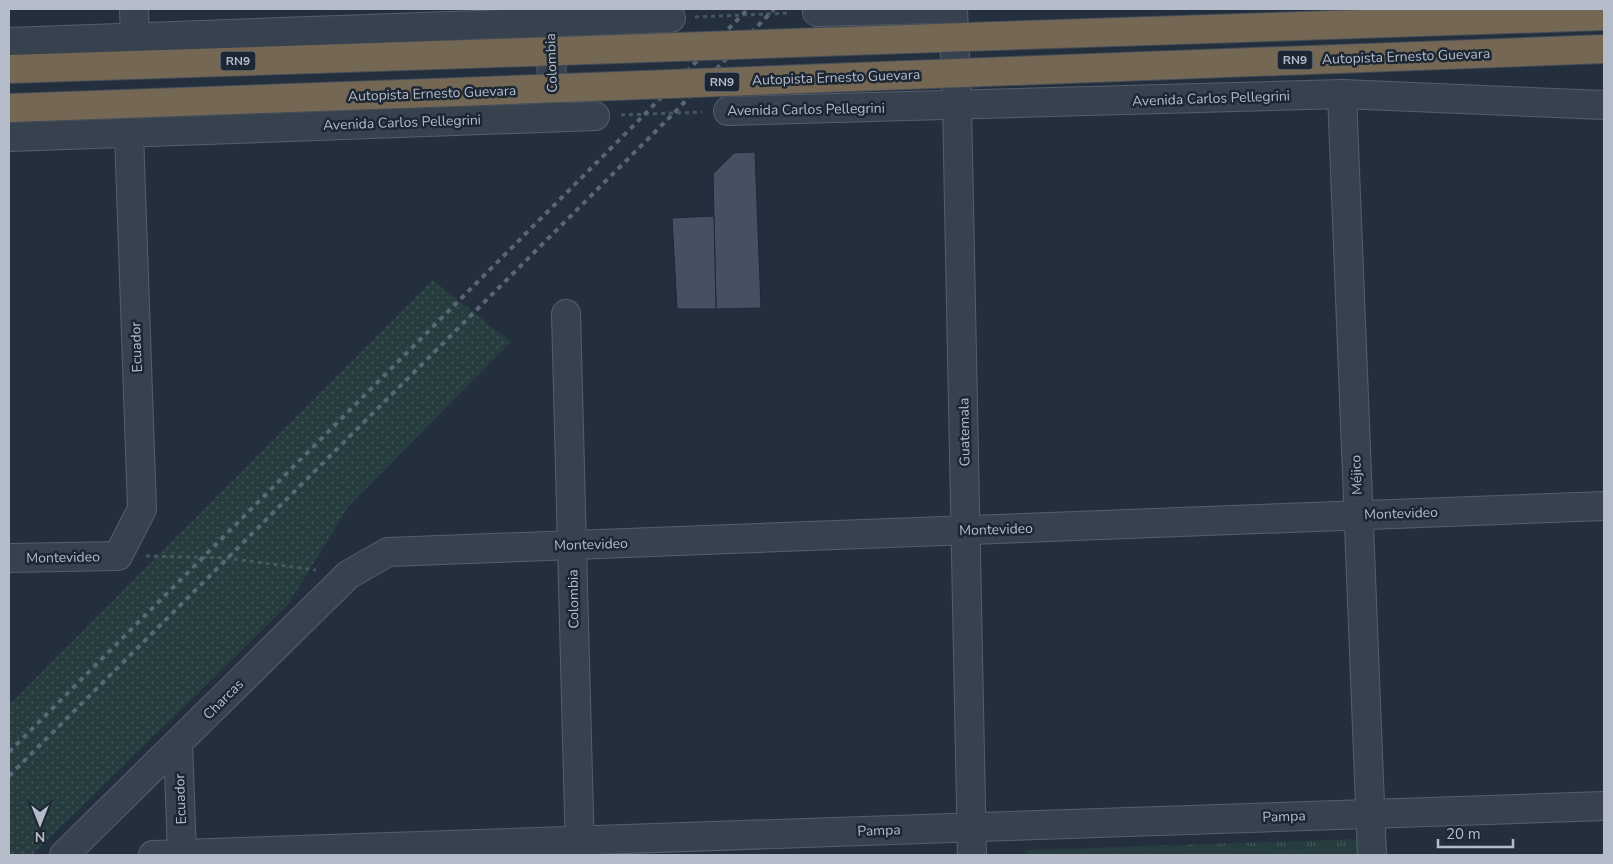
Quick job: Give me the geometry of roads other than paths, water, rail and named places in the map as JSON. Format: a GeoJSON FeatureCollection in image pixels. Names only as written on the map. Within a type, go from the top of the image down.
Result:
{"type":"FeatureCollection","features":[{"type":"Feature","properties":{"kind":"highway","name":"RN9"},"geometry":{"type":"LineString","coordinates":[[9,69],[1604,16]]}},
{"type":"Feature","properties":{"kind":"highway","name":"Autopista Ernesto Guevara"},"geometry":{"type":"LineString","coordinates":[[9,108],[1604,49]]}},
{"type":"Feature","properties":{"kind":"street"},"geometry":{"type":"LineString","coordinates":[[134,9],[135,37]]}},
{"type":"Feature","properties":{"kind":"street"},"geometry":{"type":"LineString","coordinates":[[817,12],[939,9]]}},
{"type":"Feature","properties":{"kind":"street","name":"Guatemala"},"geometry":{"type":"LineString","coordinates":[[953,9],[957,105],[972,855]]}},
{"type":"Feature","properties":{"kind":"street"},"geometry":{"type":"LineString","coordinates":[[9,42],[550,15],[671,18]]}},
{"type":"Feature","properties":{"kind":"street","name":"Colombia"},"geometry":{"type":"LineString","coordinates":[[550,15],[553,117]]}},
{"type":"Feature","properties":{"kind":"street","name":"Avenida Carlos Pellegrini"},"geometry":{"type":"LineString","coordinates":[[728,111],[1342,94],[1604,105]]}},
{"type":"Feature","properties":{"kind":"street","name":"Méjico"},"geometry":{"type":"LineString","coordinates":[[1342,94],[1372,855]]}},
{"type":"Feature","properties":{"kind":"street","name":"Avenida Carlos Pellegrini"},"geometry":{"type":"LineString","coordinates":[[9,137],[595,116]]}},
{"type":"Feature","properties":{"kind":"street","name":"Ecuador"},"geometry":{"type":"LineString","coordinates":[[118,556],[142,510],[129,133]]}},
{"type":"Feature","properties":{"kind":"street","name":"Colombia"},"geometry":{"type":"LineString","coordinates":[[566,314],[580,848]]}},
{"type":"Feature","properties":{"kind":"street","name":"Montevideo"},"geometry":{"type":"LineString","coordinates":[[388,552],[1604,506]]}},
{"type":"Feature","properties":{"kind":"street","name":"Charcas"},"geometry":{"type":"LineString","coordinates":[[64,855],[348,574],[388,552]]}},
{"type":"Feature","properties":{"kind":"street","name":"Montevideo"},"geometry":{"type":"LineString","coordinates":[[9,558],[118,556]]}},
{"type":"Feature","properties":{"kind":"street","name":"Ecuador"},"geometry":{"type":"LineString","coordinates":[[178,744],[182,854]]}},
{"type":"Feature","properties":{"kind":"street","name":"Pampa"},"geometry":{"type":"LineString","coordinates":[[153,855],[580,848],[971,827],[1604,806]]}},
{"type":"Feature","properties":{"kind":"railway"},"geometry":{"type":"LineString","coordinates":[[9,752],[748,9]]}},
{"type":"Feature","properties":{"kind":"railway"},"geometry":{"type":"LineString","coordinates":[[9,776],[674,113],[774,9]]}}]}
